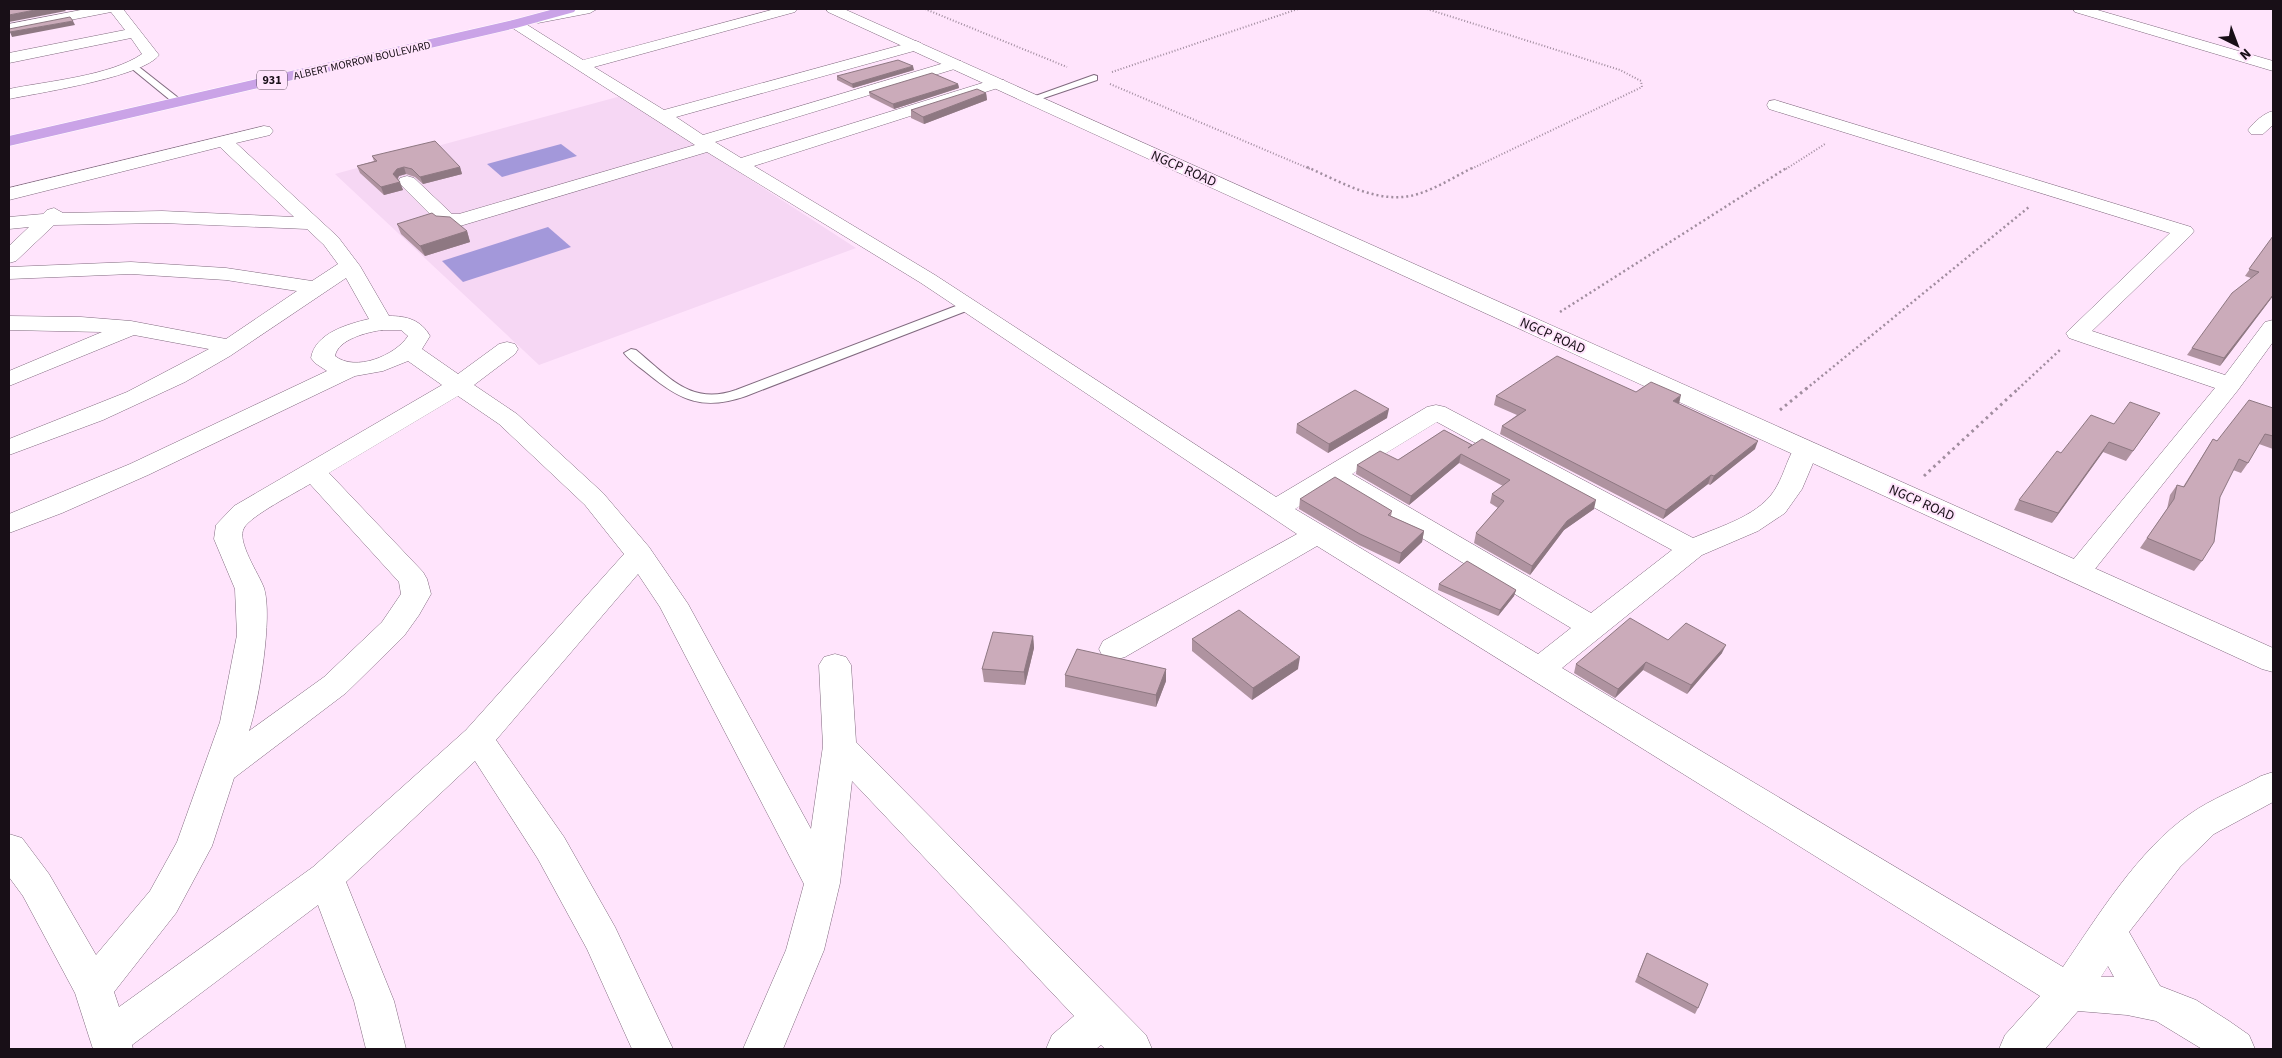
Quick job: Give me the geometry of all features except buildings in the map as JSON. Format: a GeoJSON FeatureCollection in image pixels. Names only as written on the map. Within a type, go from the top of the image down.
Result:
{"type":"FeatureCollection","features":[{"type":"Feature","properties":{"kind":"highway","name":"ALBERT MORROW BOULEVARD"},"geometry":{"type":"LineString","coordinates":[[9,141],[526,22],[569,9]]}},
{"type":"Feature","properties":{"kind":"street"},"geometry":{"type":"LineString","coordinates":[[9,28],[107,9]]}},
{"type":"Feature","properties":{"kind":"street"},"geometry":{"type":"LineString","coordinates":[[9,94],[134,66],[151,55],[116,9]]}},
{"type":"Feature","properties":{"kind":"street"},"geometry":{"type":"LineString","coordinates":[[526,22],[590,9]]}},
{"type":"Feature","properties":{"kind":"street"},"geometry":{"type":"LineString","coordinates":[[582,65],[790,9]]}},
{"type":"Feature","properties":{"kind":"street","name":"NGCP ROAD"},"geometry":{"type":"LineString","coordinates":[[834,9],[2273,661]]}},
{"type":"Feature","properties":{"kind":"street"},"geometry":{"type":"LineString","coordinates":[[2080,9],[2273,66]]}},
{"type":"Feature","properties":{"kind":"street"},"geometry":{"type":"LineString","coordinates":[[526,22],[582,65],[739,165],[969,305],[1276,508],[2068,992],[2147,1000],[2174,1010],[2235,1049]]}},
{"type":"Feature","properties":{"kind":"street"},"geometry":{"type":"LineString","coordinates":[[9,58],[134,33]]}},
{"type":"Feature","properties":{"kind":"street"},"geometry":{"type":"LineString","coordinates":[[662,116],[916,46]]}},
{"type":"Feature","properties":{"kind":"street"},"geometry":{"type":"LineString","coordinates":[[407,182],[447,220],[460,220],[956,64]]}},
{"type":"Feature","properties":{"kind":"street"},"geometry":{"type":"LineString","coordinates":[[739,165],[998,83]]}},
{"type":"Feature","properties":{"kind":"street"},"geometry":{"type":"LineString","coordinates":[[1775,106],[2184,231],[2078,333],[2230,385]]}},
{"type":"Feature","properties":{"kind":"street"},"geometry":{"type":"LineString","coordinates":[[2257,130],[2273,116]]}},
{"type":"Feature","properties":{"kind":"street"},"geometry":{"type":"LineString","coordinates":[[9,194],[264,131]]}},
{"type":"Feature","properties":{"kind":"street"},"geometry":{"type":"LineString","coordinates":[[224,141],[331,241],[350,266],[382,323]]}},
{"type":"Feature","properties":{"kind":"street"},"geometry":{"type":"LineString","coordinates":[[9,257],[51,218],[95,172]]}},
{"type":"Feature","properties":{"kind":"street"},"geometry":{"type":"LineString","coordinates":[[9,223],[51,218],[202,217],[314,224]]}},
{"type":"Feature","properties":{"kind":"street"},"geometry":{"type":"LineString","coordinates":[[9,447],[117,405],[178,376],[275,317],[350,266]]}},
{"type":"Feature","properties":{"kind":"street"},"geometry":{"type":"LineString","coordinates":[[9,272],[131,268],[226,274],[315,288]]}},
{"type":"Feature","properties":{"kind":"street"},"geometry":{"type":"LineString","coordinates":[[9,323],[81,324],[131,328],[229,346]]}},
{"type":"Feature","properties":{"kind":"street"},"geometry":{"type":"LineString","coordinates":[[9,524],[68,501],[218,434],[350,369],[381,364],[409,351],[416,344],[419,336],[416,330],[409,325],[382,323],[352,330],[334,340],[324,351],[323,358],[328,364],[350,369]]}},
{"type":"Feature","properties":{"kind":"street"},"geometry":{"type":"LineString","coordinates":[[2078,572],[2230,385],[2273,327]]}},
{"type":"Feature","properties":{"kind":"street"},"geometry":{"type":"LineString","coordinates":[[9,379],[131,328]]}},
{"type":"Feature","properties":{"kind":"street"},"geometry":{"type":"LineString","coordinates":[[93,988],[163,902],[194,846],[236,722],[252,635],[250,590],[228,539],[230,525],[244,512],[459,385],[507,350]]}},
{"type":"Feature","properties":{"kind":"street"},"geometry":{"type":"LineString","coordinates":[[409,351],[508,419],[594,500],[640,554],[673,604],[822,883]]}},
{"type":"Feature","properties":{"kind":"street"},"geometry":{"type":"LineString","coordinates":[[1276,508],[1436,412],[1692,549]]}},
{"type":"Feature","properties":{"kind":"street"},"geometry":{"type":"LineString","coordinates":[[1540,669],[1692,549],[1748,525],[1775,507],[1790,489],[1806,450]]}},
{"type":"Feature","properties":{"kind":"street"},"geometry":{"type":"LineString","coordinates":[[220,770],[334,685],[393,629],[409,608],[416,594],[413,578],[313,471]]}},
{"type":"Feature","properties":{"kind":"street"},"geometry":{"type":"LineString","coordinates":[[1333,474],[1592,627]]}},
{"type":"Feature","properties":{"kind":"street"},"geometry":{"type":"LineString","coordinates":[[1114,649],[1318,534]]}},
{"type":"Feature","properties":{"kind":"street"},"geometry":{"type":"LineString","coordinates":[[9,849],[36,885],[93,988],[112,1043],[326,878],[478,739],[640,554]]}},
{"type":"Feature","properties":{"kind":"street"},"geometry":{"type":"LineString","coordinates":[[762,1049],[805,950],[822,883],[840,746],[835,665]]}},
{"type":"Feature","properties":{"kind":"street"},"geometry":{"type":"LineString","coordinates":[[478,739],[551,848],[602,939],[653,1049]]}},
{"type":"Feature","properties":{"kind":"street"},"geometry":{"type":"LineString","coordinates":[[840,746],[1132,1049]]}},
{"type":"Feature","properties":{"kind":"street"},"geometry":{"type":"LineString","coordinates":[[2019,1049],[2068,992],[2123,909],[2167,856],[2202,824],[2273,786]]}},
{"type":"Feature","properties":{"kind":"street"},"geometry":{"type":"LineString","coordinates":[[326,878],[374,1001],[386,1049]]}},
{"type":"Feature","properties":{"kind":"street"},"geometry":{"type":"LineString","coordinates":[[2109,932],[2147,1000]]}},
{"type":"Feature","properties":{"kind":"street"},"geometry":{"type":"LineString","coordinates":[[1066,1049],[1102,1018]]}},
{"type":"Feature","properties":{"kind":"lane"},"geometry":{"type":"LineString","coordinates":[[134,66],[178,102]]}},
{"type":"Feature","properties":{"kind":"lane"},"geometry":{"type":"LineString","coordinates":[[1032,99],[1094,78]]}},
{"type":"Feature","properties":{"kind":"lane"},"geometry":{"type":"LineString","coordinates":[[631,353],[690,398],[719,400],[746,392],[969,305]]}},
{"type":"Feature","properties":{"kind":"path"},"geometry":{"type":"LineString","coordinates":[[925,9],[1381,198],[1398,199],[1427,190],[1642,87],[1641,81],[1620,70],[1427,9]]}},
{"type":"Feature","properties":{"kind":"path"},"geometry":{"type":"LineString","coordinates":[[1094,78],[1298,9]]}},
{"type":"Feature","properties":{"kind":"path"},"geometry":{"type":"LineString","coordinates":[[1536,327],[1826,143],[1851,135],[1868,133]]}},
{"type":"Feature","properties":{"kind":"path"},"geometry":{"type":"LineString","coordinates":[[1758,428],[2051,190]]}},
{"type":"Feature","properties":{"kind":"path"},"geometry":{"type":"LineString","coordinates":[[1905,494],[2078,333]]}},
{"type":"Feature","properties":{"kind":"shaded area"},"geometry":{"type":"Polygon","coordinates":[[[621,96],[856,248],[539,365],[335,174],[621,96]]]}},
{"type":"Feature","properties":{"kind":"shaded area"},"geometry":{"type":"Polygon","coordinates":[[[561,144],[577,156],[502,177],[487,164],[561,144]]]}},
{"type":"Feature","properties":{"kind":"shaded area"},"geometry":{"type":"Polygon","coordinates":[[[548,227],[571,247],[463,282],[442,261],[548,227]]]}}]}
